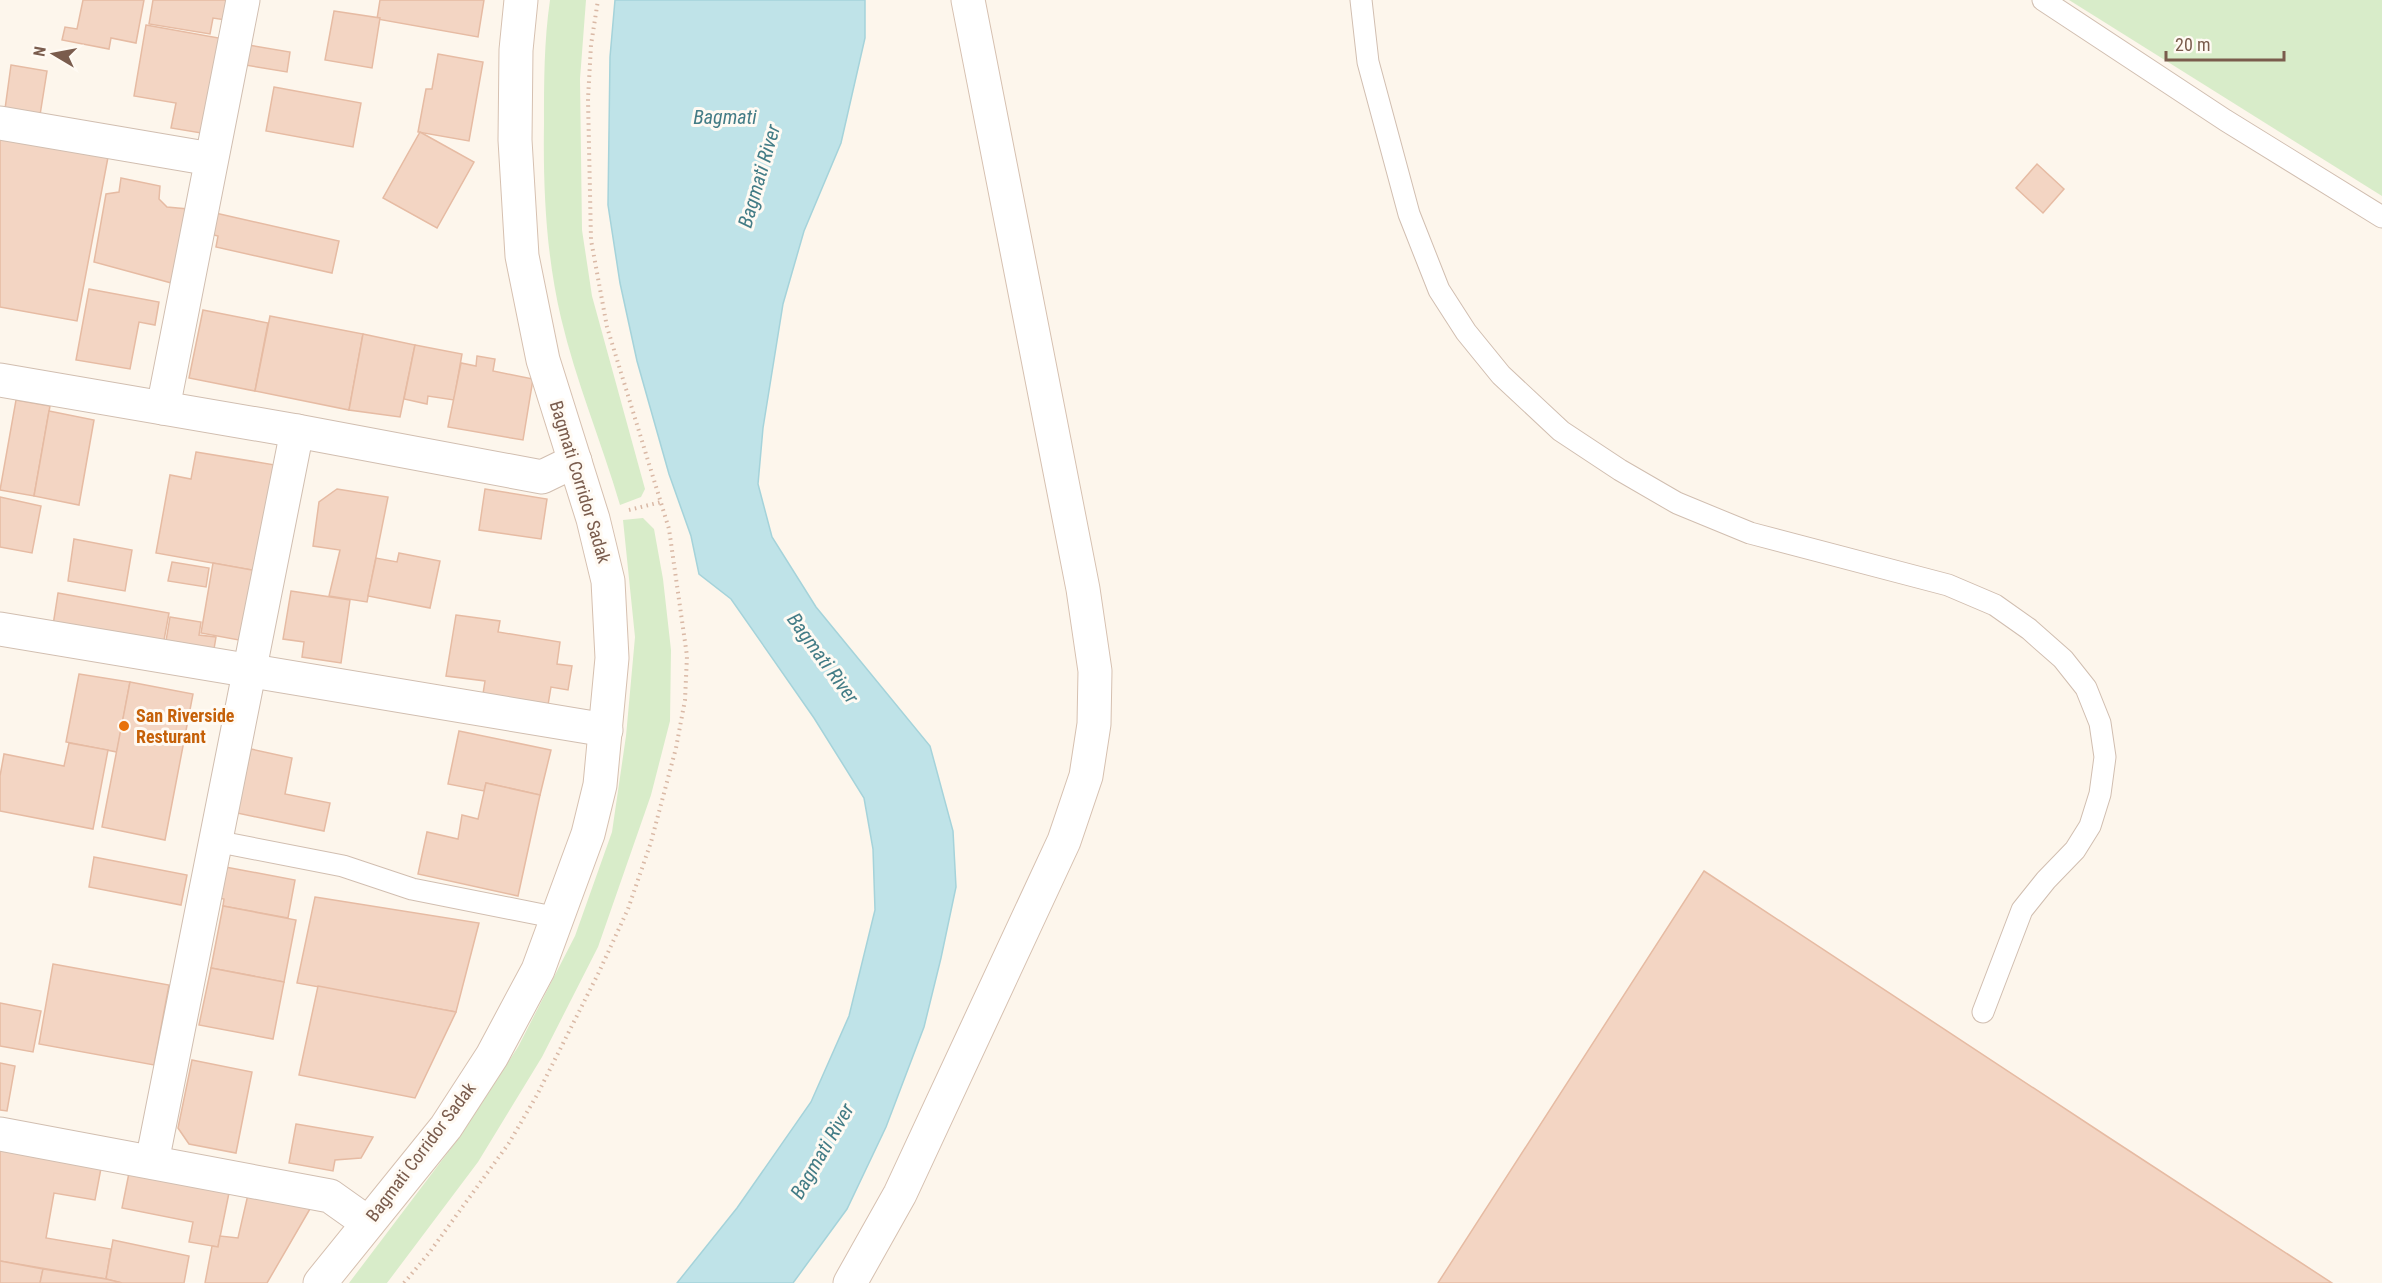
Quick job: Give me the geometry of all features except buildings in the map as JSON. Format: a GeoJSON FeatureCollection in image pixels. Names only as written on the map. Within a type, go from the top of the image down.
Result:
{"type":"FeatureCollection","features":[{"type":"Feature","properties":{"kind":"street"},"geometry":{"type":"LineString","coordinates":[[163,408],[243,0]]}},
{"type":"Feature","properties":{"kind":"street","name":"Bagmati Corridor Sadak"},"geometry":{"type":"LineString","coordinates":[[320,1283],[446,1126],[492,1056],[538,970],[588,834],[600,785],[612,658],[609,581],[593,519],[543,360],[522,255],[515,140],[516,50],[520,0]]}},
{"type":"Feature","properties":{"kind":"street"},"geometry":{"type":"LineString","coordinates":[[850,1283],[900,1194],[1064,842],[1086,776],[1094,724],[1095,671],[1083,589],[968,0]]}},
{"type":"Feature","properties":{"kind":"street"},"geometry":{"type":"LineString","coordinates":[[0,123],[211,159]]}},
{"type":"Feature","properties":{"kind":"street"},"geometry":{"type":"LineString","coordinates":[[0,380],[297,431],[542,477],[575,461]]}},
{"type":"Feature","properties":{"kind":"street"},"geometry":{"type":"LineString","coordinates":[[152,1162],[297,431]]}},
{"type":"Feature","properties":{"kind":"street"},"geometry":{"type":"LineString","coordinates":[[0,630],[606,730]]}},
{"type":"Feature","properties":{"kind":"street"},"geometry":{"type":"LineString","coordinates":[[0,1134],[330,1197],[368,1223]]}},
{"type":"Feature","properties":{"kind":"lane"},"geometry":{"type":"LineString","coordinates":[[1361,0],[1368,62],[1409,214],[1439,290],[1466,332],[1501,375],[1561,430],[1620,470],[1677,503],[1750,533],[1948,585],[1995,606],[2029,629],[2063,659],[2086,688],[2100,723],[2105,757],[2100,794],[2090,826],[2075,850],[2046,880],[2022,910],[1983,1012]]}},
{"type":"Feature","properties":{"kind":"lane"},"geometry":{"type":"LineString","coordinates":[[2043,0],[2225,120],[2382,217]]}},
{"type":"Feature","properties":{"kind":"lane"},"geometry":{"type":"LineString","coordinates":[[215,841],[343,866],[412,889],[558,918]]}},
{"type":"Feature","properties":{"kind":"green space"},"geometry":{"type":"Polygon","coordinates":[[[550,0],[586,0],[580,79],[582,230],[592,296],[645,489],[641,497],[620,505],[567,342],[552,270],[546,221],[544,147],[545,62],[550,0]]]}},
{"type":"Feature","properties":{"kind":"green space"},"geometry":{"type":"Polygon","coordinates":[[[2069,0],[2382,0],[2382,196],[2069,0]]]}},
{"type":"Feature","properties":{"kind":"green space"},"geometry":{"type":"Polygon","coordinates":[[[643,518],[654,529],[663,579],[671,650],[670,721],[651,795],[598,947],[542,1057],[478,1162],[387,1283],[349,1283],[452,1147],[518,1047],[575,936],[612,832],[626,736],[635,637],[623,520],[643,518]]]}},
{"type":"Feature","properties":{"kind":"water","name":"Bagmati"},"geometry":{"type":"Polygon","coordinates":[[[615,0],[865,0],[865,38],[841,143],[804,231],[783,304],[763,428],[758,484],[772,537],[816,607],[930,746],[953,831],[956,887],[924,1027],[886,1127],[847,1209],[793,1283],[677,1283],[737,1208],[811,1102],[849,1016],[875,910],[873,849],[864,798],[814,718],[731,599],[699,574],[691,536],[669,474],[637,361],[620,283],[608,205],[610,57],[615,0]]]}},
{"type":"Feature","properties":{"kind":"place","name":"San Riverside Resturant"},"geometry":{"type":"Point","coordinates":[124,726]}},
{"type":"Feature","properties":{"kind":"water label","name":"Bagmati River"},"geometry":{"type":"Point","coordinates":[759,176]}},
{"type":"Feature","properties":{"kind":"water label","name":"Bagmati River"},"geometry":{"type":"Point","coordinates":[823,658]}},
{"type":"Feature","properties":{"kind":"water label","name":"Bagmati River"},"geometry":{"type":"Point","coordinates":[822,1151]}}]}
